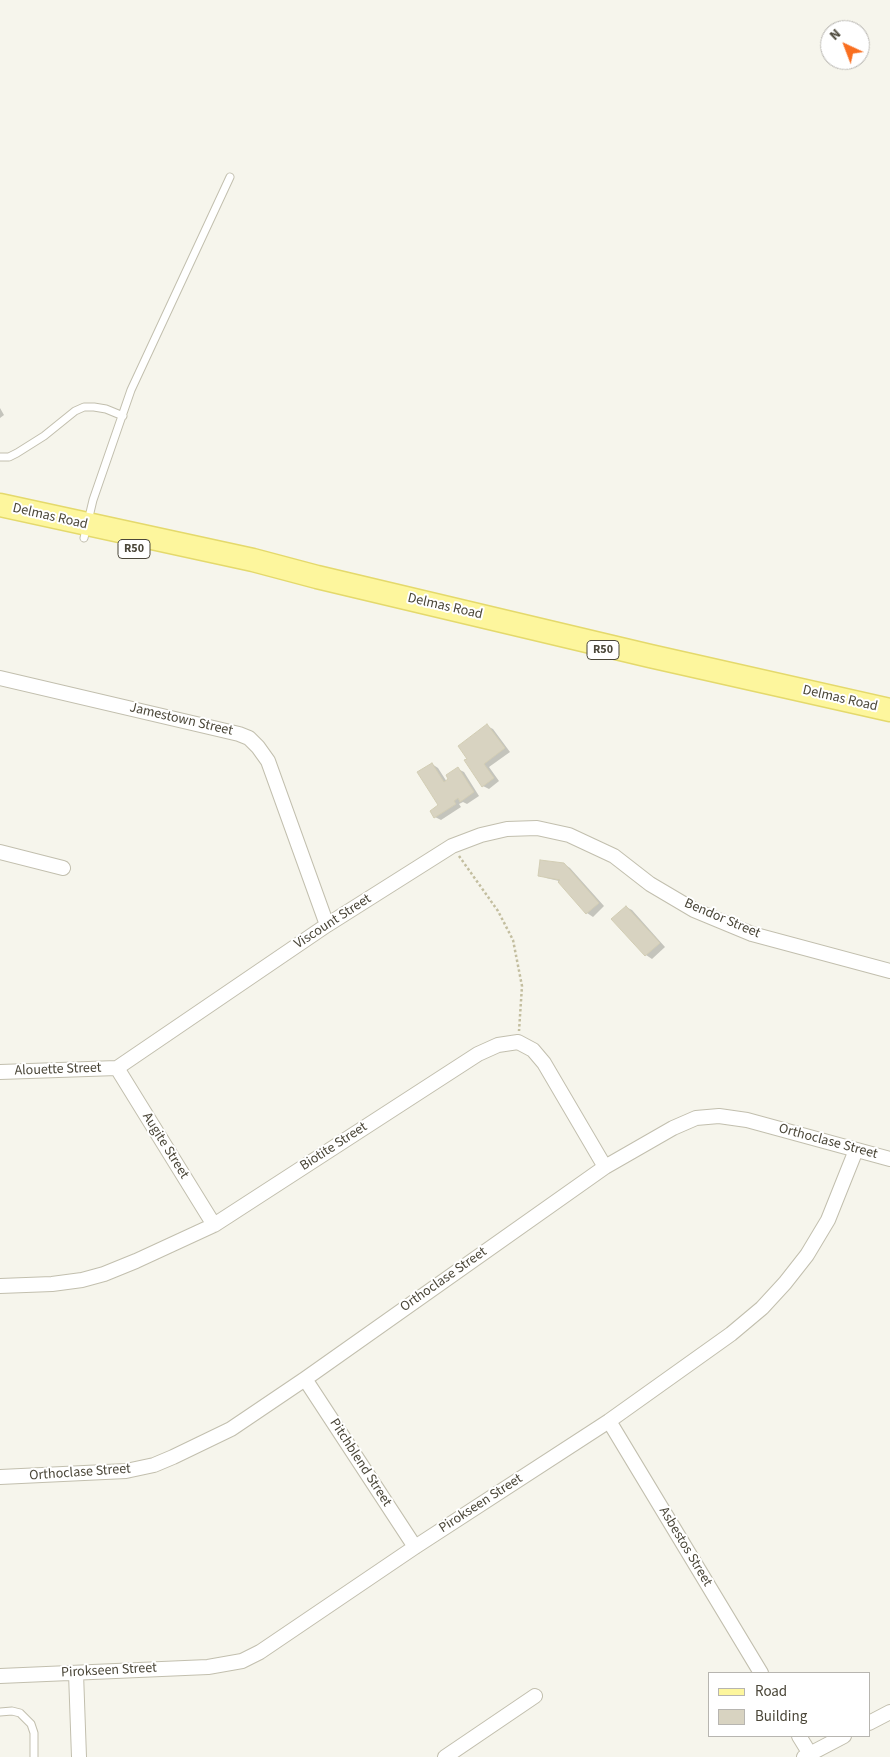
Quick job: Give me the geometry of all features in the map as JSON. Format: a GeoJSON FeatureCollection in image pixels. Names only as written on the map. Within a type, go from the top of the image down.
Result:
{"type":"FeatureCollection","features":[{"type":"Feature","properties":{"kind":"main road","name":"Delmas Road"},"geometry":{"type":"LineString","coordinates":[[0,505],[86,532],[248,572],[315,583],[890,717]]}},
{"type":"Feature","properties":{"kind":"main road","name":"Delmas Road"},"geometry":{"type":"LineString","coordinates":[[0,518],[253,560],[650,656],[890,710]]}},
{"type":"Feature","properties":{"kind":"street","name":"Jamestown Street"},"geometry":{"type":"LineString","coordinates":[[0,678],[239,734],[248,738],[258,747],[270,768],[327,926]]}},
{"type":"Feature","properties":{"kind":"street","name":"Viscount Street"},"geometry":{"type":"LineString","coordinates":[[117,1068],[327,926],[452,846],[481,834],[507,829],[537,828],[569,835]]}},
{"type":"Feature","properties":{"kind":"street","name":"Bendor Street"},"geometry":{"type":"LineString","coordinates":[[569,835],[614,856],[650,884],[694,910],[752,934],[890,971]]}},
{"type":"Feature","properties":{"kind":"street"},"geometry":{"type":"LineString","coordinates":[[0,852],[63,868]]}},
{"type":"Feature","properties":{"kind":"street"},"geometry":{"type":"LineString","coordinates":[[518,1042],[533,1050],[544,1063],[605,1167]]}},
{"type":"Feature","properties":{"kind":"street","name":"Biotite Street"},"geometry":{"type":"LineString","coordinates":[[0,1286],[52,1284],[82,1280],[104,1274],[214,1225],[478,1054],[498,1044],[518,1042]]}},
{"type":"Feature","properties":{"kind":"street","name":"Alouette Street"},"geometry":{"type":"LineString","coordinates":[[0,1072],[117,1068]]}},
{"type":"Feature","properties":{"kind":"street","name":"Augite Street"},"geometry":{"type":"LineString","coordinates":[[117,1068],[214,1225]]}},
{"type":"Feature","properties":{"kind":"street","name":"Orthoclase Street"},"geometry":{"type":"LineString","coordinates":[[0,1477],[126,1471],[154,1465],[231,1429],[306,1379],[605,1167],[673,1128],[696,1118],[719,1116],[747,1120],[890,1159]]}},
{"type":"Feature","properties":{"kind":"street","name":"Pirokseen Street"},"geometry":{"type":"LineString","coordinates":[[0,1676],[208,1667],[242,1661],[260,1652],[415,1547],[609,1421],[731,1334],[762,1308],[785,1283],[806,1255],[828,1220],[856,1150]]}},
{"type":"Feature","properties":{"kind":"street","name":"Pitchblend Street"},"geometry":{"type":"LineString","coordinates":[[306,1379],[415,1547]]}},
{"type":"Feature","properties":{"kind":"street","name":"Asbestos Street"},"geometry":{"type":"LineString","coordinates":[[609,1421],[760,1672]]}},
{"type":"Feature","properties":{"kind":"street"},"geometry":{"type":"LineString","coordinates":[[76,1673],[79,1757]]}},
{"type":"Feature","properties":{"kind":"street"},"geometry":{"type":"LineString","coordinates":[[445,1757],[535,1696]]}},
{"type":"Feature","properties":{"kind":"street"},"geometry":{"type":"LineString","coordinates":[[870,1722],[890,1712]]}},
{"type":"Feature","properties":{"kind":"street"},"geometry":{"type":"LineString","coordinates":[[799,1737],[807,1756],[842,1737]]}},
{"type":"Feature","properties":{"kind":"lane"},"geometry":{"type":"LineString","coordinates":[[86,532],[93,500],[131,390],[230,177]]}},
{"type":"Feature","properties":{"kind":"lane"},"geometry":{"type":"LineString","coordinates":[[0,457],[9,457],[17,453],[44,436],[75,411],[84,407],[94,406],[123,416]]}},
{"type":"Feature","properties":{"kind":"lane"},"geometry":{"type":"LineString","coordinates":[[0,1712],[12,1711],[20,1713],[31,1724],[34,1733],[34,1757]]}},
{"type":"Feature","properties":{"kind":"path"},"geometry":{"type":"LineString","coordinates":[[452,846],[498,911],[513,940],[522,986],[518,1042]]}},
{"type":"Feature","properties":{"kind":"building"},"geometry":{"type":"Polygon","coordinates":[[[487,724],[505,748],[484,764],[494,778],[482,787],[464,760],[467,759],[458,746],[487,724]]]}},
{"type":"Feature","properties":{"kind":"building"},"geometry":{"type":"Polygon","coordinates":[[[432,763],[444,782],[448,779],[446,775],[458,767],[474,792],[460,802],[458,798],[454,801],[456,804],[434,818],[430,811],[438,805],[417,772],[432,763]]]}},
{"type":"Feature","properties":{"kind":"building"},"geometry":{"type":"Polygon","coordinates":[[[540,860],[564,863],[599,903],[586,914],[558,882],[560,880],[538,876],[540,860]]]}},
{"type":"Feature","properties":{"kind":"building"},"geometry":{"type":"Polygon","coordinates":[[[626,906],[660,943],[645,956],[611,919],[626,906]]]}}]}
